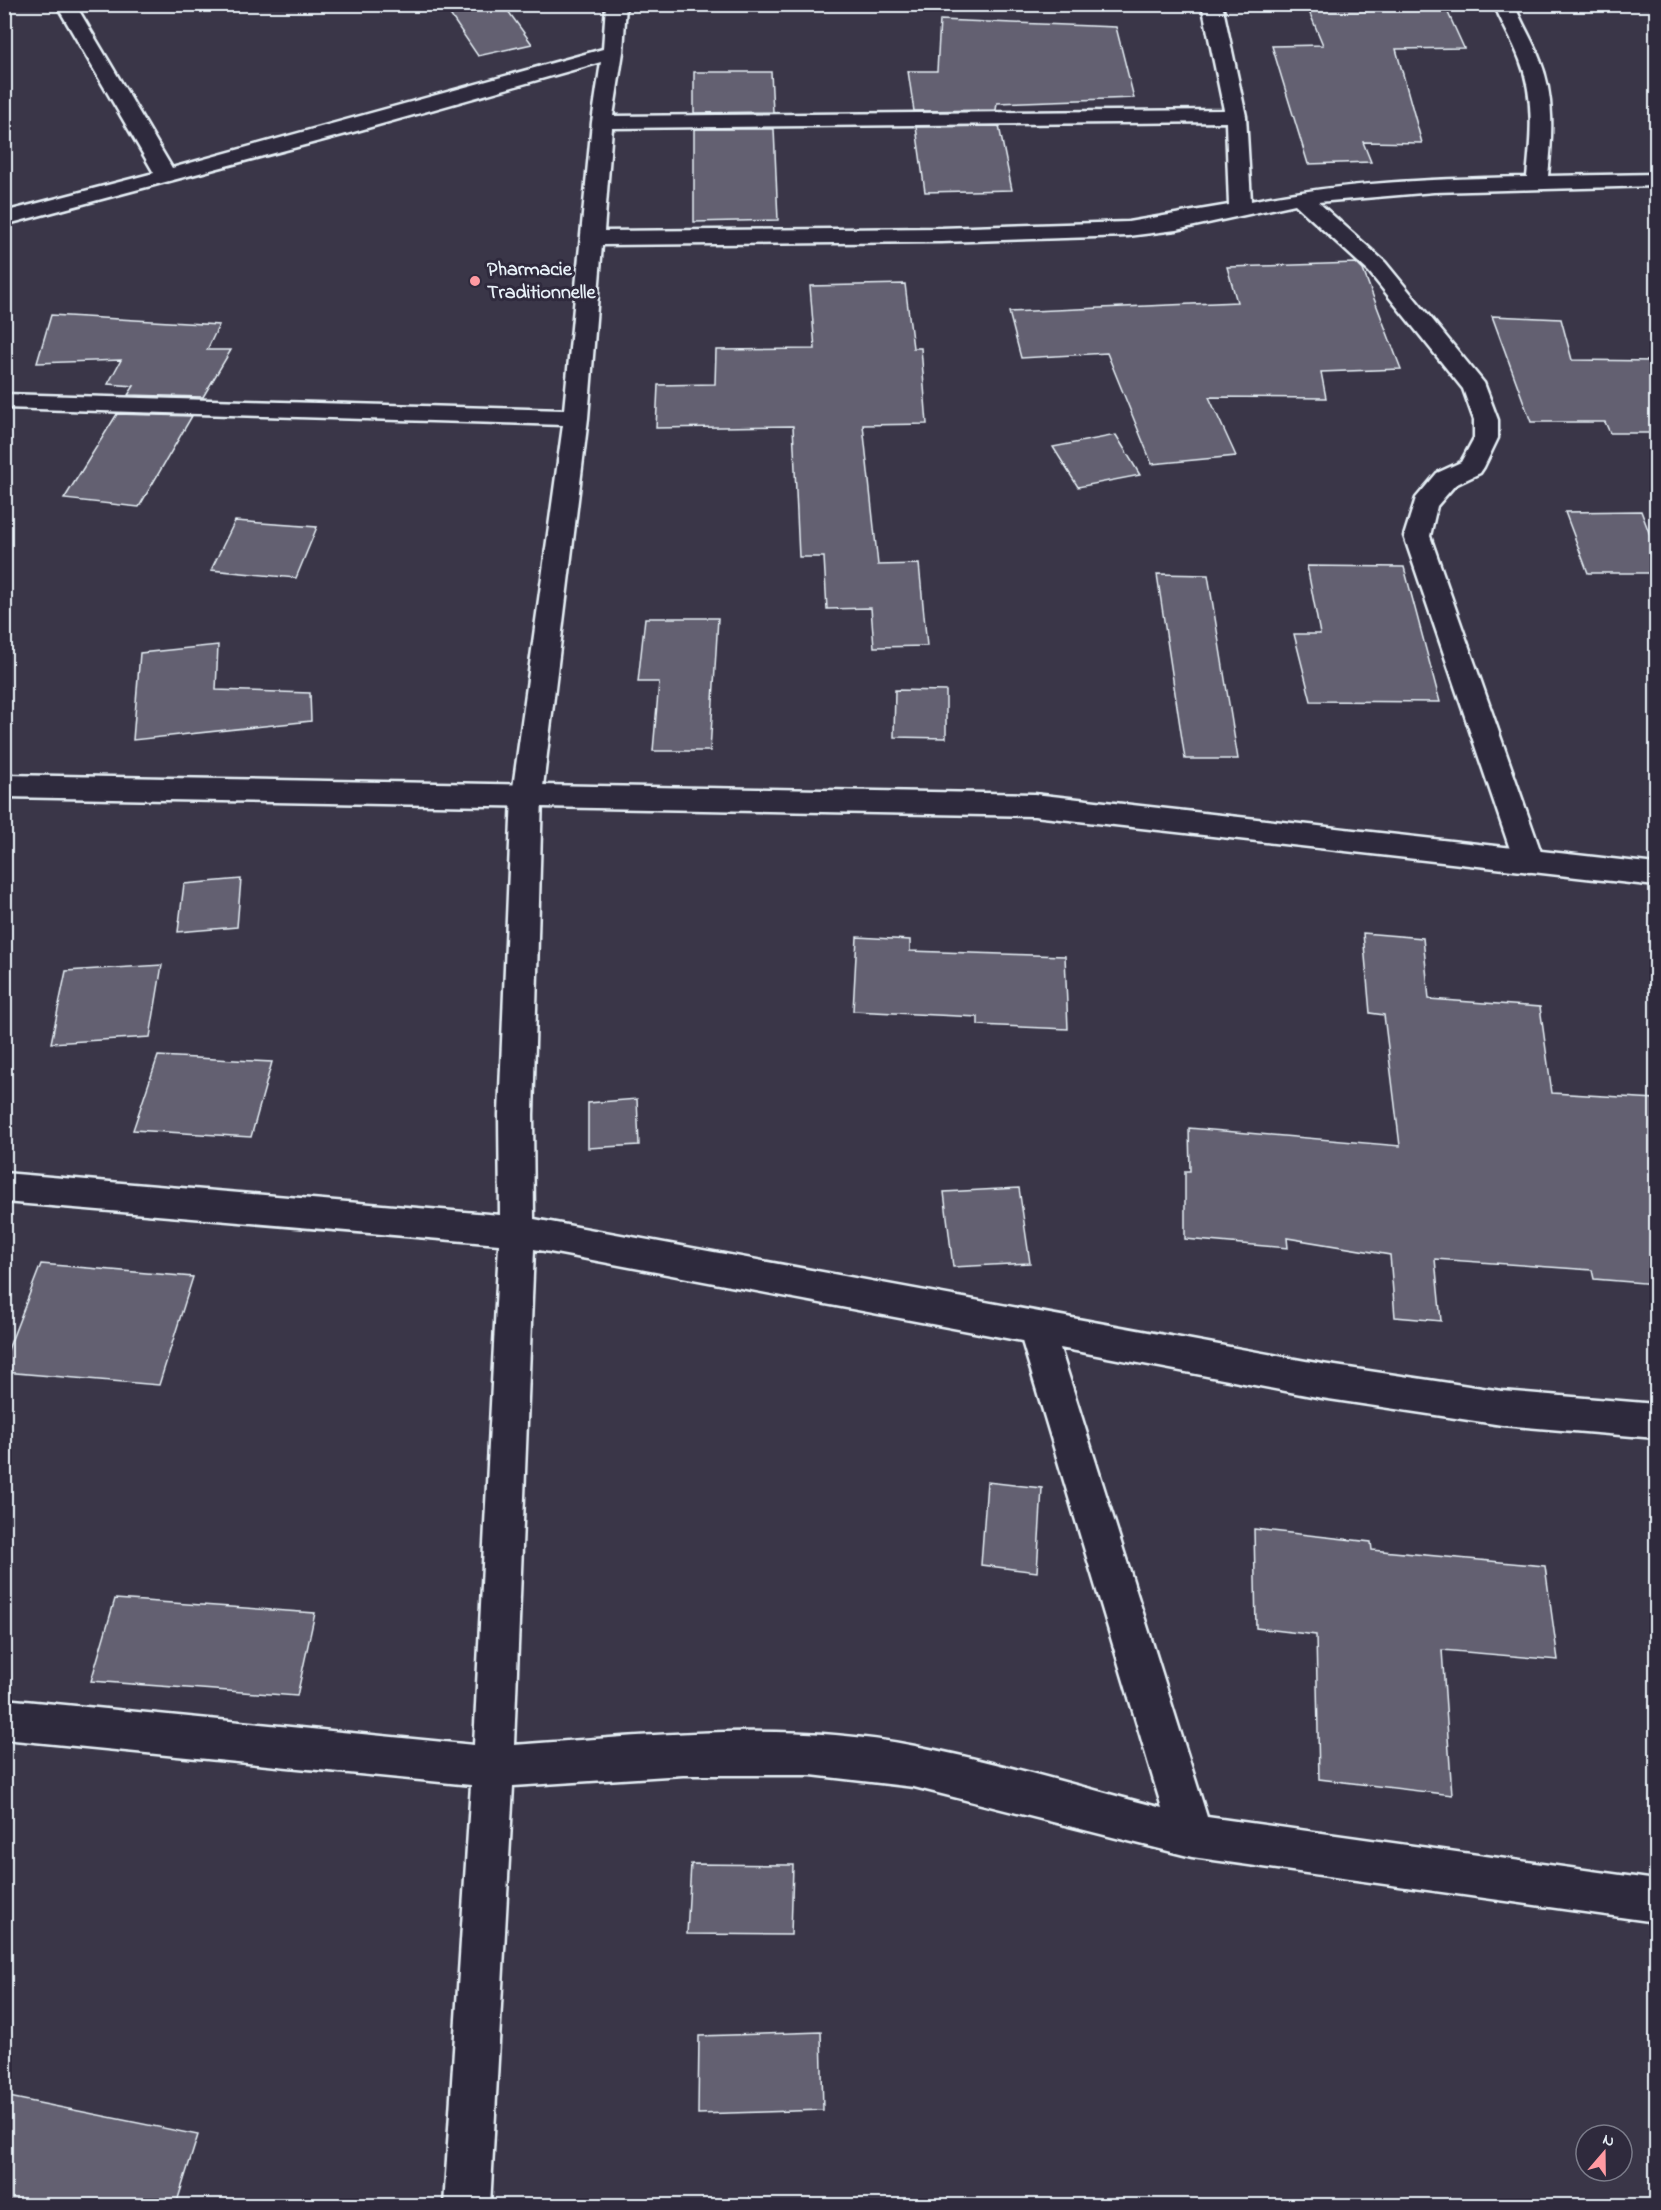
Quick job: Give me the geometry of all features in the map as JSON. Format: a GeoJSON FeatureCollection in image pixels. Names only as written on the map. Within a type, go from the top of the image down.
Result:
{"type":"FeatureCollection","features":[{"type":"Feature","properties":{"kind":"street"},"geometry":{"type":"LineString","coordinates":[[65,4],[166,175]]}},
{"type":"Feature","properties":{"kind":"street"},"geometry":{"type":"LineString","coordinates":[[467,2205],[493,1767],[517,1231],[516,1114],[526,795],[576,418],[594,238],[602,122],[613,52],[616,4]]}},
{"type":"Feature","properties":{"kind":"street"},"geometry":{"type":"LineString","coordinates":[[1212,4],[1236,116],[1240,209]]}},
{"type":"Feature","properties":{"kind":"street"},"geometry":{"type":"LineString","coordinates":[[1504,4],[1531,61],[1538,91],[1543,125],[1537,183]]}},
{"type":"Feature","properties":{"kind":"street"},"geometry":{"type":"LineString","coordinates":[[4,219],[339,130],[613,52]]}},
{"type":"Feature","properties":{"kind":"street"},"geometry":{"type":"LineString","coordinates":[[602,122],[1236,116]]}},
{"type":"Feature","properties":{"kind":"street"},"geometry":{"type":"LineString","coordinates":[[594,238],[941,235],[1128,229],[1176,223],[1300,197],[1434,186],[1656,180]]}},
{"type":"Feature","properties":{"kind":"street"},"geometry":{"type":"LineString","coordinates":[[1300,197],[1377,267],[1475,388],[1482,403],[1486,438],[1471,467],[1446,478],[1425,504],[1417,536],[1528,861]]}},
{"type":"Feature","properties":{"kind":"street"},"geometry":{"type":"LineString","coordinates":[[4,402],[71,401],[576,418]]}},
{"type":"Feature","properties":{"kind":"street"},"geometry":{"type":"LineString","coordinates":[[4,786],[1034,805],[1656,876]]}},
{"type":"Feature","properties":{"kind":"street"},"geometry":{"type":"LineString","coordinates":[[4,1187],[517,1231],[1322,1381],[1502,1408],[1656,1421]]}},
{"type":"Feature","properties":{"kind":"street"},"geometry":{"type":"LineString","coordinates":[[1036,1328],[1192,1836]]}},
{"type":"Feature","properties":{"kind":"street"},"geometry":{"type":"LineString","coordinates":[[4,1719],[493,1767],[682,1754],[811,1754],[914,1766],[1192,1836],[1656,1901]]}},
{"type":"Feature","properties":{"kind":"building"},"geometry":{"type":"Polygon","coordinates":[[[443,4],[503,4],[532,44],[478,56],[443,4]]]}},
{"type":"Feature","properties":{"kind":"building"},"geometry":{"type":"Polygon","coordinates":[[[1306,4],[1444,4],[1464,48],[1396,49],[1422,143],[1363,142],[1371,162],[1308,164],[1272,46],[1323,45],[1306,4]]]}},
{"type":"Feature","properties":{"kind":"building"},"geometry":{"type":"Polygon","coordinates":[[[940,20],[1116,27],[1134,98],[997,103],[996,110],[914,111],[908,71],[937,71],[940,20]]]}},
{"type":"Feature","properties":{"kind":"building"},"geometry":{"type":"Polygon","coordinates":[[[694,72],[771,72],[773,112],[694,113],[694,72]]]}},
{"type":"Feature","properties":{"kind":"building"},"geometry":{"type":"Polygon","coordinates":[[[999,126],[1012,190],[925,192],[916,127],[999,126]]]}},
{"type":"Feature","properties":{"kind":"building"},"geometry":{"type":"Polygon","coordinates":[[[694,129],[774,129],[778,220],[694,222],[694,129]]]}},
{"type":"Feature","properties":{"kind":"building"},"geometry":{"type":"Polygon","coordinates":[[[1356,263],[1363,270],[1401,369],[1321,372],[1326,398],[1209,397],[1236,456],[1152,464],[1107,353],[1021,358],[1009,312],[1237,302],[1227,267],[1356,263]]]}},
{"type":"Feature","properties":{"kind":"building"},"geometry":{"type":"Polygon","coordinates":[[[905,284],[913,348],[921,348],[927,424],[863,425],[878,565],[919,564],[927,646],[874,647],[871,608],[827,609],[824,557],[799,557],[793,426],[656,428],[658,385],[715,384],[716,350],[815,349],[810,286],[905,284]]]}},
{"type":"Feature","properties":{"kind":"building"},"geometry":{"type":"Polygon","coordinates":[[[51,315],[219,325],[207,350],[231,350],[203,397],[128,395],[134,386],[108,384],[121,360],[37,363],[51,315]]]}},
{"type":"Feature","properties":{"kind":"building"},"geometry":{"type":"Polygon","coordinates":[[[1492,316],[1561,319],[1572,360],[1656,361],[1656,433],[1610,433],[1605,422],[1531,422],[1492,316]]]}},
{"type":"Feature","properties":{"kind":"building"},"geometry":{"type":"Polygon","coordinates":[[[117,414],[192,416],[139,507],[64,499],[117,414]]]}},
{"type":"Feature","properties":{"kind":"building"},"geometry":{"type":"Polygon","coordinates":[[[1116,435],[1140,475],[1078,487],[1053,447],[1116,435]]]}},
{"type":"Feature","properties":{"kind":"building"},"geometry":{"type":"Polygon","coordinates":[[[1641,511],[1656,551],[1656,573],[1588,573],[1565,512],[1641,511]]]}},
{"type":"Feature","properties":{"kind":"building"},"geometry":{"type":"Polygon","coordinates":[[[235,521],[317,527],[296,578],[211,570],[235,521]]]}},
{"type":"Feature","properties":{"kind":"building"},"geometry":{"type":"Polygon","coordinates":[[[1307,566],[1404,567],[1440,702],[1311,701],[1294,634],[1320,634],[1307,566]]]}},
{"type":"Feature","properties":{"kind":"building"},"geometry":{"type":"Polygon","coordinates":[[[1157,574],[1208,575],[1238,759],[1185,759],[1157,574]]]}},
{"type":"Feature","properties":{"kind":"building"},"geometry":{"type":"Polygon","coordinates":[[[645,618],[718,618],[710,751],[653,751],[659,682],[638,682],[645,618]]]}},
{"type":"Feature","properties":{"kind":"building"},"geometry":{"type":"Polygon","coordinates":[[[218,645],[216,690],[310,693],[311,721],[133,740],[140,653],[218,645]]]}},
{"type":"Feature","properties":{"kind":"building"},"geometry":{"type":"Polygon","coordinates":[[[895,690],[946,691],[946,738],[894,737],[895,690]]]}},
{"type":"Feature","properties":{"kind":"building"},"geometry":{"type":"Polygon","coordinates":[[[241,879],[237,927],[178,932],[184,884],[241,879]]]}},
{"type":"Feature","properties":{"kind":"building"},"geometry":{"type":"Polygon","coordinates":[[[1363,933],[1423,938],[1429,999],[1540,1007],[1552,1093],[1656,1099],[1656,1284],[1594,1279],[1592,1270],[1435,1259],[1441,1321],[1395,1317],[1390,1255],[1287,1238],[1288,1248],[1185,1239],[1185,1171],[1190,1171],[1189,1128],[1400,1146],[1384,1015],[1370,1013],[1363,933]]]}},
{"type":"Feature","properties":{"kind":"building"},"geometry":{"type":"Polygon","coordinates":[[[857,937],[910,940],[910,951],[1065,956],[1068,1029],[978,1025],[978,1017],[853,1011],[857,937]]]}},
{"type":"Feature","properties":{"kind":"building"},"geometry":{"type":"Polygon","coordinates":[[[162,965],[150,1037],[51,1043],[66,971],[162,965]]]}},
{"type":"Feature","properties":{"kind":"building"},"geometry":{"type":"Polygon","coordinates":[[[158,1056],[272,1062],[251,1137],[133,1130],[158,1056]]]}},
{"type":"Feature","properties":{"kind":"building"},"geometry":{"type":"Polygon","coordinates":[[[637,1099],[639,1145],[588,1148],[588,1103],[637,1099]]]}},
{"type":"Feature","properties":{"kind":"building"},"geometry":{"type":"Polygon","coordinates":[[[1019,1188],[1030,1263],[953,1267],[944,1192],[1019,1188]]]}},
{"type":"Feature","properties":{"kind":"building"},"geometry":{"type":"Polygon","coordinates":[[[41,1264],[193,1277],[159,1385],[4,1372],[4,1360],[41,1264]]]}},
{"type":"Feature","properties":{"kind":"building"},"geometry":{"type":"Polygon","coordinates":[[[987,1482],[1042,1488],[1037,1572],[981,1565],[987,1482]]]}},
{"type":"Feature","properties":{"kind":"building"},"geometry":{"type":"Polygon","coordinates":[[[1254,1529],[1371,1542],[1372,1550],[1545,1566],[1558,1660],[1442,1650],[1452,1795],[1319,1779],[1316,1635],[1256,1628],[1254,1529]]]}},
{"type":"Feature","properties":{"kind":"building"},"geometry":{"type":"Polygon","coordinates":[[[115,1599],[315,1613],[297,1696],[91,1681],[115,1599]]]}},
{"type":"Feature","properties":{"kind":"building"},"geometry":{"type":"Polygon","coordinates":[[[691,1864],[793,1865],[791,1935],[687,1934],[691,1864]]]}},
{"type":"Feature","properties":{"kind":"building"},"geometry":{"type":"Polygon","coordinates":[[[821,2032],[823,2110],[698,2114],[699,2036],[821,2032]]]}},
{"type":"Feature","properties":{"kind":"building"},"geometry":{"type":"Polygon","coordinates":[[[4,2096],[198,2135],[176,2205],[4,2205],[4,2096]]]}},
{"type":"Feature","properties":{"kind":"place","name":"Pharmacie Traditionnelle"},"geometry":{"type":"Point","coordinates":[475,281]}}]}
